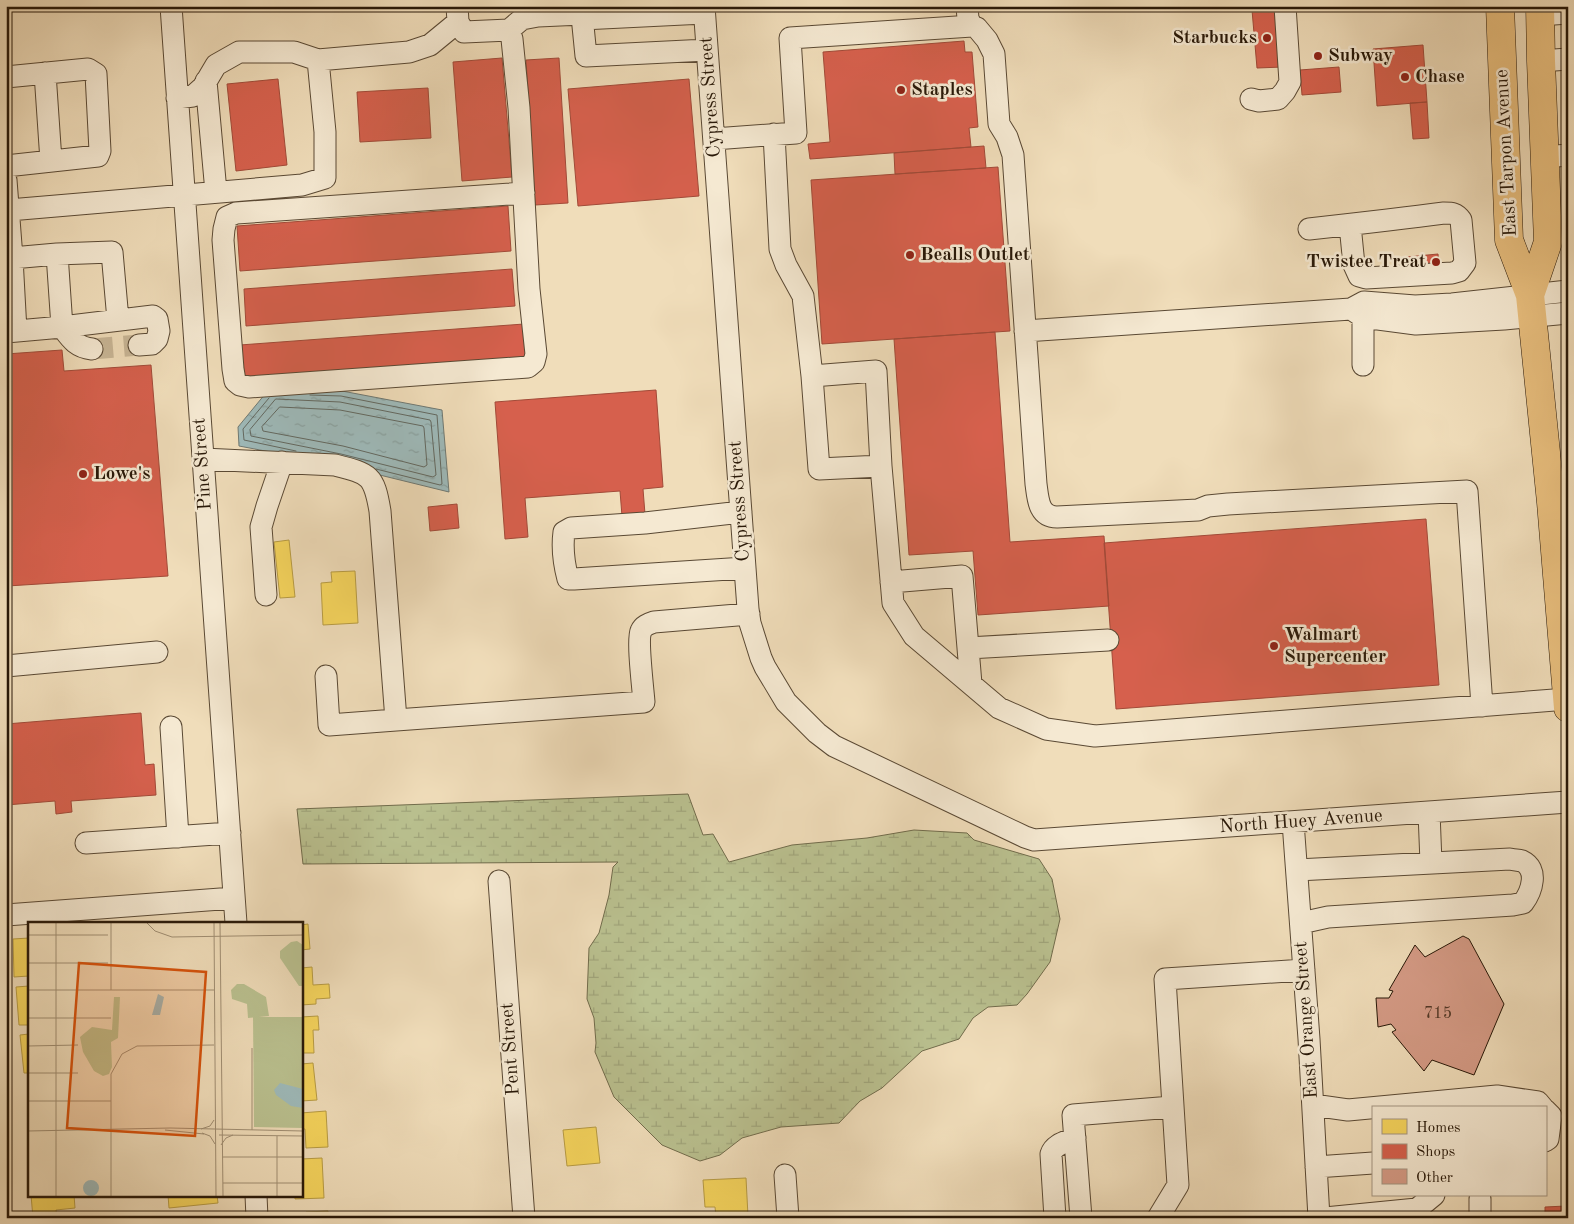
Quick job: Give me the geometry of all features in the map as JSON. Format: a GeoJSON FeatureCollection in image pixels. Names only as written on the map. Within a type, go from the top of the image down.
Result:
{"type":"FeatureCollection","features":[{"type":"Feature","properties":{"kind":"main road","name":"East Tarpon Avenue"},"geometry":{"type":"LineString","coordinates":[[1500,6],[1509,240],[1531,305],[1560,512],[1568,707]]}},
{"type":"Feature","properties":{"kind":"main road","name":"East Tarpon Avenue"},"geometry":{"type":"LineString","coordinates":[[1531,305],[1548,242],[1556,156],[1541,61],[1540,11]]}},
{"type":"Feature","properties":{"kind":"street","name":"Pine Street"},"geometry":{"type":"LineString","coordinates":[[170,6],[236,922]]}},
{"type":"Feature","properties":{"kind":"street"},"geometry":{"type":"LineString","coordinates":[[1251,99],[1260,101],[1278,99],[1290,82],[1284,6]]}},
{"type":"Feature","properties":{"kind":"street"},"geometry":{"type":"LineString","coordinates":[[177,98],[193,96],[216,65],[240,52],[294,52],[318,60],[409,52],[430,45],[457,14],[464,32],[509,30],[522,20],[538,16],[704,10]]}},
{"type":"Feature","properties":{"kind":"street","name":"Cypress Street"},"geometry":{"type":"LineString","coordinates":[[704,10],[749,614],[750,623],[765,667],[786,702],[817,734],[834,746],[1034,840]]}},
{"type":"Feature","properties":{"kind":"street"},"geometry":{"type":"LineString","coordinates":[[1540,11],[1568,13]]}},
{"type":"Feature","properties":{"kind":"street"},"geometry":{"type":"LineString","coordinates":[[582,13],[586,56],[707,50]]}},
{"type":"Feature","properties":{"kind":"street"},"geometry":{"type":"LineString","coordinates":[[714,139],[796,134],[790,38],[969,16],[987,40],[994,54],[999,124],[1012,149],[1038,502],[1042,511],[1050,517],[1198,510],[1221,504],[1467,491],[1482,706]]}},
{"type":"Feature","properties":{"kind":"street"},"geometry":{"type":"LineString","coordinates":[[509,30],[512,39],[520,108],[529,289],[536,354],[534,362],[528,367],[249,387],[240,385],[235,381],[223,240],[227,217],[236,213],[524,193]]}},
{"type":"Feature","properties":{"kind":"street"},"geometry":{"type":"LineString","coordinates":[[9,210],[302,185],[325,178],[325,132],[318,60]]}},
{"type":"Feature","properties":{"kind":"street"},"geometry":{"type":"LineString","coordinates":[[1541,61],[1568,60]]}},
{"type":"Feature","properties":{"kind":"street"},"geometry":{"type":"LineString","coordinates":[[6,77],[88,69],[96,74],[100,151],[98,156],[6,166]]}},
{"type":"Feature","properties":{"kind":"street"},"geometry":{"type":"LineString","coordinates":[[45,73],[51,161]]}},
{"type":"Feature","properties":{"kind":"street"},"geometry":{"type":"LineString","coordinates":[[206,80],[216,192]]}},
{"type":"Feature","properties":{"kind":"street"},"geometry":{"type":"LineString","coordinates":[[774,134],[780,249],[786,265],[803,296],[812,376],[819,469],[881,466]]}},
{"type":"Feature","properties":{"kind":"street"},"geometry":{"type":"LineString","coordinates":[[6,180],[12,258],[11,331],[153,316],[157,319],[159,331],[157,339],[152,344],[139,345]]}},
{"type":"Feature","properties":{"kind":"street"},"geometry":{"type":"LineString","coordinates":[[1309,229],[1453,213],[1461,220],[1465,263],[1459,271],[1452,272],[1366,278],[1359,276],[1354,266],[1350,225]]}},
{"type":"Feature","properties":{"kind":"street"},"geometry":{"type":"LineString","coordinates":[[12,258],[112,252],[118,320]]}},
{"type":"Feature","properties":{"kind":"street"},"geometry":{"type":"LineString","coordinates":[[57,254],[62,327],[74,342],[84,348],[92,349]]}},
{"type":"Feature","properties":{"kind":"street"},"geometry":{"type":"LineString","coordinates":[[1025,331],[1357,313],[1416,324],[1504,319],[1531,305],[1568,291]]}},
{"type":"Feature","properties":{"kind":"street"},"geometry":{"type":"LineString","coordinates":[[1531,305],[1568,313]]}},
{"type":"Feature","properties":{"kind":"street"},"geometry":{"type":"LineString","coordinates":[[1357,313],[1362,365]]}},
{"type":"Feature","properties":{"kind":"street"},"geometry":{"type":"LineString","coordinates":[[812,376],[876,371],[881,466],[893,603],[914,636],[999,708],[1046,729],[1095,736],[1567,699]]}},
{"type":"Feature","properties":{"kind":"street"},"geometry":{"type":"LineString","coordinates":[[203,459],[336,465],[369,477],[376,489],[380,511],[396,720]]}},
{"type":"Feature","properties":{"kind":"street"},"geometry":{"type":"LineString","coordinates":[[266,595],[261,527],[282,462]]}},
{"type":"Feature","properties":{"kind":"street"},"geometry":{"type":"LineString","coordinates":[[741,512],[570,528],[564,532],[563,540],[568,579],[574,580],[745,568]]}},
{"type":"Feature","properties":{"kind":"street"},"geometry":{"type":"LineString","coordinates":[[891,582],[962,576],[971,684]]}},
{"type":"Feature","properties":{"kind":"street"},"geometry":{"type":"LineString","coordinates":[[326,676],[330,725],[644,702],[639,638],[643,627],[654,622],[749,614]]}},
{"type":"Feature","properties":{"kind":"street"},"geometry":{"type":"LineString","coordinates":[[968,648],[1108,640]]}},
{"type":"Feature","properties":{"kind":"street"},"geometry":{"type":"LineString","coordinates":[[6,666],[156,652]]}},
{"type":"Feature","properties":{"kind":"street"},"geometry":{"type":"LineString","coordinates":[[171,727],[178,837]]}},
{"type":"Feature","properties":{"kind":"street","name":"North Huey Avenue"},"geometry":{"type":"LineString","coordinates":[[1034,840],[1568,802]]}},
{"type":"Feature","properties":{"kind":"street"},"geometry":{"type":"LineString","coordinates":[[1428,812],[1431,863]]}},
{"type":"Feature","properties":{"kind":"street","name":"East Orange Street"},"geometry":{"type":"LineString","coordinates":[[1293,822],[1320,1218]]}},
{"type":"Feature","properties":{"kind":"street"},"geometry":{"type":"LineString","coordinates":[[86,843],[230,834]]}},
{"type":"Feature","properties":{"kind":"street"},"geometry":{"type":"LineString","coordinates":[[1297,870],[1510,859],[1522,861],[1529,867],[1532,875],[1531,888],[1523,903],[1328,917],[1301,923]]}},
{"type":"Feature","properties":{"kind":"street","name":"Pent Street"},"geometry":{"type":"LineString","coordinates":[[498,881],[524,1218]]}},
{"type":"Feature","properties":{"kind":"street"},"geometry":{"type":"LineString","coordinates":[[6,915],[234,898]]}},
{"type":"Feature","properties":{"kind":"street"},"geometry":{"type":"LineString","coordinates":[[1158,1218],[1178,1185],[1165,979],[1304,970]]}},
{"type":"Feature","properties":{"kind":"street"},"geometry":{"type":"LineString","coordinates":[[1391,1106],[1497,1096],[1538,1102],[1541,1106]]}},
{"type":"Feature","properties":{"kind":"street"},"geometry":{"type":"LineString","coordinates":[[1313,1105],[1348,1110],[1372,1108]]}},
{"type":"Feature","properties":{"kind":"street"},"geometry":{"type":"LineString","coordinates":[[1081,1218],[1073,1115],[1172,1107]]}},
{"type":"Feature","properties":{"kind":"street"},"geometry":{"type":"LineString","coordinates":[[1546,1111],[1551,1116],[1548,1139],[1546,1140]]}},
{"type":"Feature","properties":{"kind":"street"},"geometry":{"type":"LineString","coordinates":[[1055,1218],[1053,1149],[1075,1138]]}},
{"type":"Feature","properties":{"kind":"street"},"geometry":{"type":"LineString","coordinates":[[1316,1167],[1372,1163]]}},
{"type":"Feature","properties":{"kind":"street"},"geometry":{"type":"LineString","coordinates":[[785,1175],[788,1218]]}},
{"type":"Feature","properties":{"kind":"street"},"geometry":{"type":"LineString","coordinates":[[256,1196],[257,1218]]}},
{"type":"Feature","properties":{"kind":"street"},"geometry":{"type":"LineString","coordinates":[[1325,1218],[1417,1209],[1433,1196]]}},
{"type":"Feature","properties":{"kind":"green space"},"geometry":{"type":"Polygon","coordinates":[[[688,794],[703,835],[713,834],[729,862],[792,845],[867,838],[914,830],[967,833],[974,840],[1039,859],[1052,879],[1060,919],[1050,962],[1017,1005],[988,1007],[973,1018],[959,1039],[922,1051],[882,1088],[860,1101],[839,1123],[781,1127],[742,1138],[720,1155],[700,1161],[662,1145],[614,1097],[595,1052],[594,1018],[587,999],[589,948],[599,933],[609,895],[613,867],[618,862],[303,864],[297,809],[688,794]]]}},
{"type":"Feature","properties":{"kind":"water"},"geometry":{"type":"Polygon","coordinates":[[[270,388],[342,391],[442,410],[449,492],[339,465],[239,446],[238,427],[270,388]]]}},
{"type":"Feature","properties":{"kind":"building: Homes"},"geometry":{"type":"Polygon","coordinates":[[[289,540],[295,597],[280,598],[274,542],[289,540]]]}},
{"type":"Feature","properties":{"kind":"building: Homes"},"geometry":{"type":"Polygon","coordinates":[[[355,571],[358,623],[323,625],[321,583],[332,582],[331,572],[355,571]]]}},
{"type":"Feature","properties":{"kind":"building: Homes"},"geometry":{"type":"Polygon","coordinates":[[[308,924],[310,949],[302,950],[302,925],[308,924]]]}},
{"type":"Feature","properties":{"kind":"building: Homes"},"geometry":{"type":"Polygon","coordinates":[[[28,938],[28,976],[14,977],[13,939],[28,938]]]}},
{"type":"Feature","properties":{"kind":"building: Homes"},"geometry":{"type":"Polygon","coordinates":[[[312,967],[313,985],[329,984],[330,998],[316,999],[316,1004],[302,1005],[302,968],[312,967]]]}},
{"type":"Feature","properties":{"kind":"building: Homes"},"geometry":{"type":"Polygon","coordinates":[[[28,986],[28,1025],[19,1025],[16,987],[28,986]]]}},
{"type":"Feature","properties":{"kind":"building: Homes"},"geometry":{"type":"Polygon","coordinates":[[[318,1016],[319,1030],[313,1030],[314,1053],[302,1053],[302,1017],[318,1016]]]}},
{"type":"Feature","properties":{"kind":"building: Homes"},"geometry":{"type":"Polygon","coordinates":[[[28,1034],[28,1073],[24,1073],[20,1035],[28,1034]]]}},
{"type":"Feature","properties":{"kind":"building: Homes"},"geometry":{"type":"Polygon","coordinates":[[[313,1063],[317,1100],[302,1101],[302,1064],[313,1063]]]}},
{"type":"Feature","properties":{"kind":"building: Homes"},"geometry":{"type":"Polygon","coordinates":[[[326,1111],[328,1147],[306,1148],[305,1129],[302,1129],[302,1113],[326,1111]]]}},
{"type":"Feature","properties":{"kind":"building: Homes"},"geometry":{"type":"Polygon","coordinates":[[[596,1127],[600,1163],[567,1166],[563,1130],[596,1127]]]}},
{"type":"Feature","properties":{"kind":"building: Homes"},"geometry":{"type":"Polygon","coordinates":[[[322,1158],[324,1198],[295,1199],[295,1196],[302,1196],[302,1159],[322,1158]]]}},
{"type":"Feature","properties":{"kind":"building: Homes"},"geometry":{"type":"Polygon","coordinates":[[[746,1178],[748,1216],[716,1217],[715,1207],[705,1207],[703,1180],[746,1178]]]}},
{"type":"Feature","properties":{"kind":"building: Homes"},"geometry":{"type":"Polygon","coordinates":[[[31,1196],[74,1196],[75,1208],[56,1210],[57,1218],[33,1218],[31,1196]]]}},
{"type":"Feature","properties":{"kind":"building: Homes"},"geometry":{"type":"Polygon","coordinates":[[[168,1196],[217,1196],[218,1203],[169,1208],[168,1196]]]}},
{"type":"Feature","properties":{"kind":"building: Homes"},"geometry":{"type":"Polygon","coordinates":[[[328,1211],[328,1218],[307,1218],[306,1212],[328,1211]]]}},
{"type":"Feature","properties":{"kind":"building: Shops","name":"Starbucks"},"geometry":{"type":"Polygon","coordinates":[[[1278,8],[1283,67],[1257,68],[1252,10],[1278,8]]]}},
{"type":"Feature","properties":{"kind":"building: Shops","name":"Staples"},"geometry":{"type":"Polygon","coordinates":[[[964,41],[965,52],[972,52],[978,127],[969,128],[971,147],[810,159],[808,144],[830,142],[823,52],[964,41]]]}},
{"type":"Feature","properties":{"kind":"building: Shops"},"geometry":{"type":"Polygon","coordinates":[[[1423,45],[1427,102],[1377,106],[1373,49],[1423,45]]]}},
{"type":"Feature","properties":{"kind":"building: Shops"},"geometry":{"type":"Polygon","coordinates":[[[502,58],[512,177],[462,181],[453,62],[502,58]]]}},
{"type":"Feature","properties":{"kind":"building: Shops"},"geometry":{"type":"Polygon","coordinates":[[[559,58],[568,203],[535,205],[526,60],[559,58]]]}},
{"type":"Feature","properties":{"kind":"building: Shops"},"geometry":{"type":"Polygon","coordinates":[[[1339,67],[1341,92],[1302,95],[1300,70],[1339,67]]]}},
{"type":"Feature","properties":{"kind":"building: Shops"},"geometry":{"type":"Polygon","coordinates":[[[278,79],[287,165],[236,171],[227,84],[278,79]]]}},
{"type":"Feature","properties":{"kind":"building: Shops"},"geometry":{"type":"Polygon","coordinates":[[[689,79],[699,196],[578,206],[568,89],[689,79]]]}},
{"type":"Feature","properties":{"kind":"building: Shops"},"geometry":{"type":"Polygon","coordinates":[[[428,88],[431,138],[360,142],[357,92],[428,88]]]}},
{"type":"Feature","properties":{"kind":"building: Shops"},"geometry":{"type":"Polygon","coordinates":[[[1427,102],[1429,138],[1413,139],[1410,103],[1427,102]]]}},
{"type":"Feature","properties":{"kind":"building: Shops"},"geometry":{"type":"Polygon","coordinates":[[[984,146],[986,168],[895,174],[894,153],[984,146]]]}},
{"type":"Feature","properties":{"kind":"building: Shops","name":"Bealls Outlet"},"geometry":{"type":"Polygon","coordinates":[[[998,167],[1010,331],[822,344],[811,180],[998,167]]]}},
{"type":"Feature","properties":{"kind":"building: Shops"},"geometry":{"type":"Polygon","coordinates":[[[508,206],[511,251],[240,271],[237,226],[508,206]]]}},
{"type":"Feature","properties":{"kind":"building: Shops"},"geometry":{"type":"Polygon","coordinates":[[[1438,254],[1439,267],[1408,270],[1407,257],[1438,254]]]}},
{"type":"Feature","properties":{"kind":"building: Shops"},"geometry":{"type":"Polygon","coordinates":[[[512,269],[515,306],[246,326],[244,289],[512,269]]]}},
{"type":"Feature","properties":{"kind":"building: Shops"},"geometry":{"type":"Polygon","coordinates":[[[524,324],[526,362],[242,382],[240,345],[524,324]]]}},
{"type":"Feature","properties":{"kind":"building: Shops"},"geometry":{"type":"Polygon","coordinates":[[[995,332],[1010,542],[1104,536],[1109,606],[978,615],[973,551],[909,555],[894,339],[995,332]]]}},
{"type":"Feature","properties":{"kind":"building: Shops","name":"Lowe's"},"geometry":{"type":"Polygon","coordinates":[[[62,350],[64,371],[151,365],[168,576],[7,586],[10,632],[6,633],[6,354],[62,350]]]}},
{"type":"Feature","properties":{"kind":"building: Shops"},"geometry":{"type":"Polygon","coordinates":[[[656,390],[663,487],[643,489],[645,514],[622,516],[620,491],[525,498],[528,537],[505,539],[495,402],[656,390]]]}},
{"type":"Feature","properties":{"kind":"building: Shops"},"geometry":{"type":"Polygon","coordinates":[[[457,504],[459,528],[430,531],[428,507],[457,504]]]}},
{"type":"Feature","properties":{"kind":"building: Shops","name":"Walmart Supercenter"},"geometry":{"type":"Polygon","coordinates":[[[1426,519],[1439,685],[1116,709],[1104,543],[1426,519]]]}},
{"type":"Feature","properties":{"kind":"building: Shops"},"geometry":{"type":"Polygon","coordinates":[[[141,713],[145,765],[154,764],[156,795],[71,801],[72,812],[56,814],[55,801],[6,805],[6,724],[141,713]]]}},
{"type":"Feature","properties":{"kind":"building: Shops"},"geometry":{"type":"Polygon","coordinates":[[[1566,1206],[1566,1218],[1545,1218],[1545,1207],[1566,1206]]]}},
{"type":"Feature","properties":{"kind":"building: Other"},"geometry":{"type":"Polygon","coordinates":[[[1463,936],[1469,939],[1504,1004],[1474,1075],[1432,1060],[1424,1071],[1392,1032],[1396,1030],[1391,1024],[1378,1027],[1376,998],[1389,998],[1393,991],[1389,990],[1415,945],[1425,957],[1463,936]]]}},
{"type":"Feature","properties":{"kind":"tunnel"},"geometry":{"type":"LineString","coordinates":[[92,349],[139,345]]}},
{"type":"Feature","properties":{"kind":"place","name":"Starbucks"},"geometry":{"type":"Point","coordinates":[1267,38]}},
{"type":"Feature","properties":{"kind":"place","name":"Subway"},"geometry":{"type":"Point","coordinates":[1318,56]}},
{"type":"Feature","properties":{"kind":"place","name":"Chase"},"geometry":{"type":"Point","coordinates":[1405,77]}},
{"type":"Feature","properties":{"kind":"place","name":"Staples"},"geometry":{"type":"Point","coordinates":[901,90]}},
{"type":"Feature","properties":{"kind":"place","name":"Bealls Outlet"},"geometry":{"type":"Point","coordinates":[910,255]}},
{"type":"Feature","properties":{"kind":"place","name":"Twistee Treat"},"geometry":{"type":"Point","coordinates":[1436,262]}},
{"type":"Feature","properties":{"kind":"place","name":"Lowe's"},"geometry":{"type":"Point","coordinates":[83,474]}},
{"type":"Feature","properties":{"kind":"place","name":"Walmart Supercenter"},"geometry":{"type":"Point","coordinates":[1274,646]}}]}
